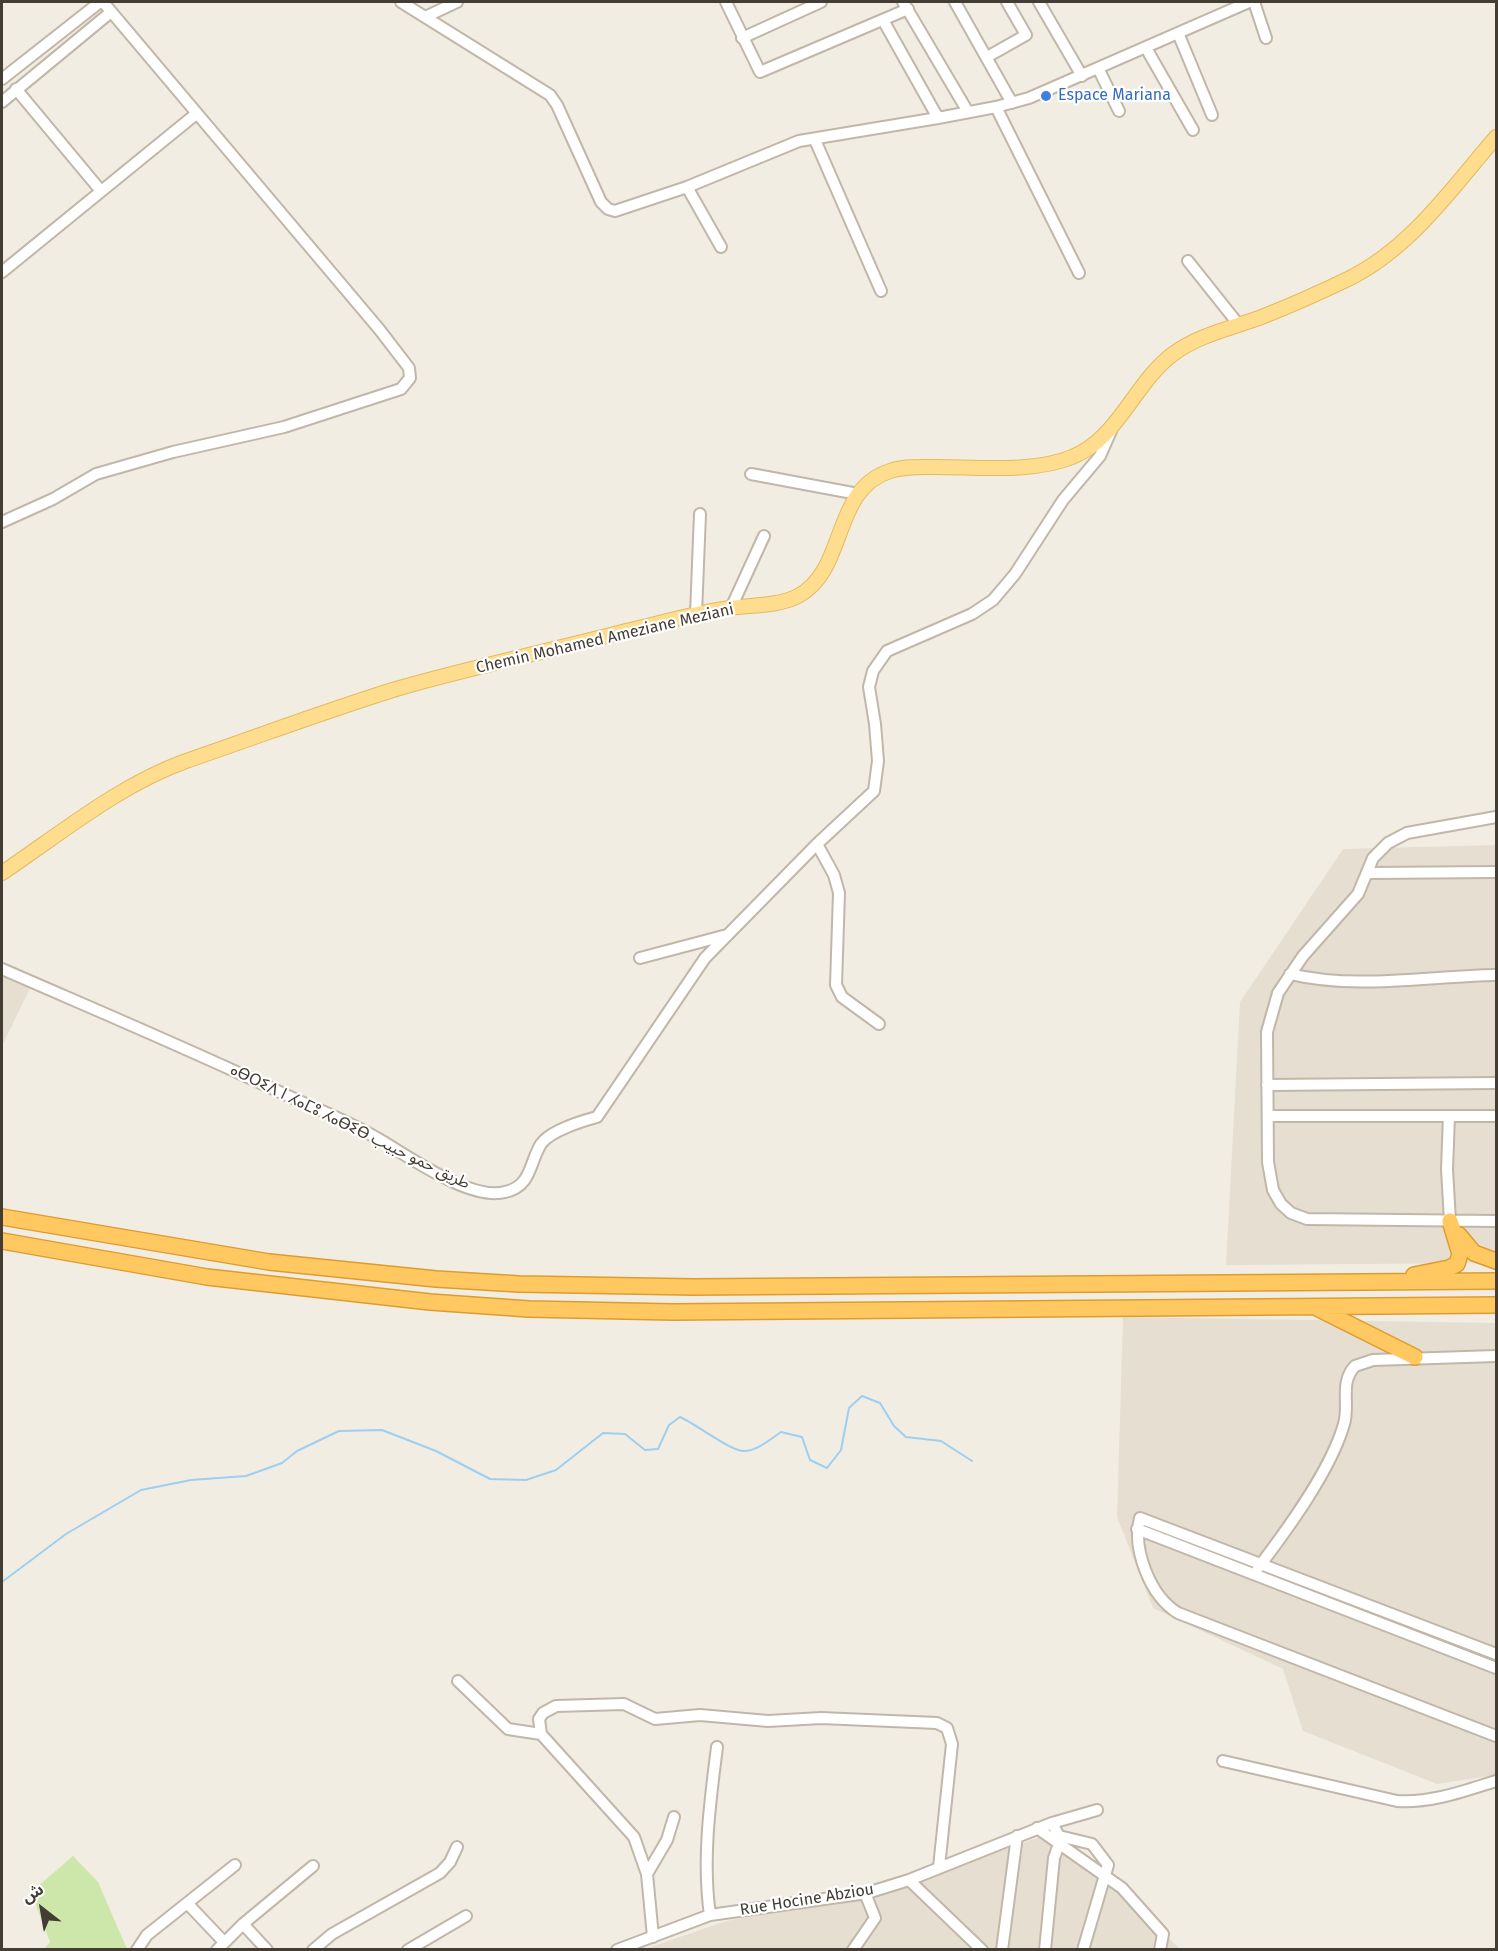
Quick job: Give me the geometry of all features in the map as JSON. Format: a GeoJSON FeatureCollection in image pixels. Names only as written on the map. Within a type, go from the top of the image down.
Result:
{"type":"FeatureCollection","features":[{"type":"Feature","properties":{"kind":"highway"},"geometry":{"type":"LineString","coordinates":[[2,1217],[270,1262],[436,1279],[519,1284],[705,1287],[1497,1281]]}},
{"type":"Feature","properties":{"kind":"highway"},"geometry":{"type":"LineString","coordinates":[[1450,1221],[1464,1244],[1474,1253],[1497,1261]]}},
{"type":"Feature","properties":{"kind":"highway"},"geometry":{"type":"LineString","coordinates":[[1378,1282],[1449,1268],[1457,1264],[1460,1254],[1450,1221]]}},
{"type":"Feature","properties":{"kind":"highway"},"geometry":{"type":"LineString","coordinates":[[2,1241],[207,1277],[430,1302],[519,1308],[673,1312],[1497,1305]]}},
{"type":"Feature","properties":{"kind":"highway"},"geometry":{"type":"LineString","coordinates":[[1315,1307],[1415,1357]]}},
{"type":"Feature","properties":{"kind":"main road","name":"Chemin Mohamed Ameziane Meziani"},"geometry":{"type":"LineString","coordinates":[[2,873],[130,787],[160,771],[397,689],[696,614],[778,602],[798,595],[815,580],[828,562],[852,501],[871,481],[889,471],[910,467],[1048,464],[1074,457],[1093,446],[1168,358],[1204,336],[1239,325],[1353,277],[1410,236],[1497,137]]}},
{"type":"Feature","properties":{"kind":"street"},"geometry":{"type":"LineString","coordinates":[[2,79],[101,2],[379,329],[409,368],[409,382],[401,389],[284,427],[173,452],[96,474],[53,499],[2,522]]}},
{"type":"Feature","properties":{"kind":"street"},"geometry":{"type":"LineString","coordinates":[[401,2],[550,95],[601,202],[608,209],[619,211],[687,187],[799,141],[1012,103],[1082,76],[1243,3]]}},
{"type":"Feature","properties":{"kind":"street"},"geometry":{"type":"LineString","coordinates":[[425,17],[457,2]]}},
{"type":"Feature","properties":{"kind":"street"},"geometry":{"type":"LineString","coordinates":[[726,2],[741,38],[760,72],[883,21],[905,5],[968,112]]}},
{"type":"Feature","properties":{"kind":"street"},"geometry":{"type":"LineString","coordinates":[[741,38],[821,2]]}},
{"type":"Feature","properties":{"kind":"street"},"geometry":{"type":"LineString","coordinates":[[955,2],[1012,103]]}},
{"type":"Feature","properties":{"kind":"street"},"geometry":{"type":"LineString","coordinates":[[987,57],[1026,34],[1007,2]]}},
{"type":"Feature","properties":{"kind":"street"},"geometry":{"type":"LineString","coordinates":[[1039,2],[1082,76]]}},
{"type":"Feature","properties":{"kind":"street"},"geometry":{"type":"LineString","coordinates":[[1254,2],[1266,38]]}},
{"type":"Feature","properties":{"kind":"street"},"geometry":{"type":"LineString","coordinates":[[2,102],[111,12]]}},
{"type":"Feature","properties":{"kind":"street"},"geometry":{"type":"LineString","coordinates":[[883,21],[938,118]]}},
{"type":"Feature","properties":{"kind":"street"},"geometry":{"type":"LineString","coordinates":[[1178,33],[1212,115]]}},
{"type":"Feature","properties":{"kind":"street"},"geometry":{"type":"LineString","coordinates":[[1146,48],[1193,130]]}},
{"type":"Feature","properties":{"kind":"street"},"geometry":{"type":"LineString","coordinates":[[1098,68],[1119,111]]}},
{"type":"Feature","properties":{"kind":"street"},"geometry":{"type":"LineString","coordinates":[[16,89],[101,191]]}},
{"type":"Feature","properties":{"kind":"street"},"geometry":{"type":"LineString","coordinates":[[996,107],[1079,273]]}},
{"type":"Feature","properties":{"kind":"street"},"geometry":{"type":"LineString","coordinates":[[2,272],[196,114]]}},
{"type":"Feature","properties":{"kind":"street"},"geometry":{"type":"LineString","coordinates":[[814,140],[881,291]]}},
{"type":"Feature","properties":{"kind":"street"},"geometry":{"type":"LineString","coordinates":[[687,187],[721,247]]}},
{"type":"Feature","properties":{"kind":"street"},"geometry":{"type":"LineString","coordinates":[[1188,261],[1239,325]]}},
{"type":"Feature","properties":{"kind":"street","name":"ⴰⴱⵔⵉⴷ ⵏ ⵃⴰⵎⵓ ⵃⴰⴱⵉⴱ طريق حمو حبيب"},"geometry":{"type":"LineString","coordinates":[[2,969],[238,1072],[378,1138],[447,1178],[488,1193],[504,1193],[519,1187],[530,1173],[542,1143],[576,1122],[597,1117],[705,958],[817,844],[874,791],[878,761],[875,724],[868,687],[873,670],[887,651],[972,614],[993,600],[1015,574],[1063,500],[1100,456],[1117,419]]}},
{"type":"Feature","properties":{"kind":"street"},"geometry":{"type":"LineString","coordinates":[[751,474],[858,494]]}},
{"type":"Feature","properties":{"kind":"street"},"geometry":{"type":"LineString","coordinates":[[696,614],[700,514]]}},
{"type":"Feature","properties":{"kind":"street"},"geometry":{"type":"LineString","coordinates":[[731,608],[764,536]]}},
{"type":"Feature","properties":{"kind":"street"},"geometry":{"type":"LineString","coordinates":[[1497,817],[1407,833],[1388,843],[1373,858],[1369,873],[1358,894],[1290,974],[1278,993],[1267,1032],[1268,1162],[1273,1190],[1281,1204],[1291,1213],[1307,1219],[1497,1221]]}},
{"type":"Feature","properties":{"kind":"street"},"geometry":{"type":"LineString","coordinates":[[817,844],[834,875],[838,892],[835,981],[837,990],[842,997],[879,1024]]}},
{"type":"Feature","properties":{"kind":"street"},"geometry":{"type":"LineString","coordinates":[[1369,873],[1497,872]]}},
{"type":"Feature","properties":{"kind":"street"},"geometry":{"type":"LineString","coordinates":[[640,958],[729,935]]}},
{"type":"Feature","properties":{"kind":"street"},"geometry":{"type":"LineString","coordinates":[[1290,974],[1312,979],[1387,980],[1497,975]]}},
{"type":"Feature","properties":{"kind":"street"},"geometry":{"type":"LineString","coordinates":[[1267,1085],[1497,1083]]}},
{"type":"Feature","properties":{"kind":"street"},"geometry":{"type":"LineString","coordinates":[[1268,1116],[1497,1116]]}},
{"type":"Feature","properties":{"kind":"street"},"geometry":{"type":"LineString","coordinates":[[1449,1116],[1447,1169],[1450,1221]]}},
{"type":"Feature","properties":{"kind":"street"},"geometry":{"type":"LineString","coordinates":[[1255,1573],[1320,1477],[1335,1448],[1345,1420],[1346,1383],[1350,1371],[1367,1360],[1497,1356]]}},
{"type":"Feature","properties":{"kind":"street"},"geometry":{"type":"LineString","coordinates":[[1139,1523],[1262,1563],[1497,1654]]}},
{"type":"Feature","properties":{"kind":"street"},"geometry":{"type":"LineString","coordinates":[[1139,1523],[1255,1573],[1497,1668]]}},
{"type":"Feature","properties":{"kind":"street"},"geometry":{"type":"LineString","coordinates":[[1139,1523],[1142,1555],[1154,1589],[1165,1604],[1178,1613],[1497,1736]]}},
{"type":"Feature","properties":{"kind":"street"},"geometry":{"type":"LineString","coordinates":[[458,1681],[508,1729],[541,1734]]}},
{"type":"Feature","properties":{"kind":"street"},"geometry":{"type":"LineString","coordinates":[[653,1936],[647,1874],[634,1837],[541,1734],[539,1719],[543,1713],[556,1706],[624,1704],[656,1719],[700,1715],[768,1721],[821,1718],[937,1724],[947,1728],[952,1744],[939,1867]]}},
{"type":"Feature","properties":{"kind":"street"},"geometry":{"type":"LineString","coordinates":[[710,1915],[707,1885],[709,1815],[717,1747]]}},
{"type":"Feature","properties":{"kind":"street"},"geometry":{"type":"LineString","coordinates":[[1223,1761],[1397,1801],[1416,1802],[1438,1798],[1497,1781]]}},
{"type":"Feature","properties":{"kind":"street","name":"Rue Hocine Abziou"},"geometry":{"type":"LineString","coordinates":[[617,1950],[710,1915],[865,1893],[909,1880],[1052,1822],[1096,1810]]}},
{"type":"Feature","properties":{"kind":"street"},"geometry":{"type":"LineString","coordinates":[[647,1874],[668,1840],[674,1817]]}},
{"type":"Feature","properties":{"kind":"street"},"geometry":{"type":"LineString","coordinates":[[1052,1822],[1059,1836],[1092,1844],[1108,1865],[1083,1950]]}},
{"type":"Feature","properties":{"kind":"street"},"geometry":{"type":"LineString","coordinates":[[1037,1828],[1122,1888],[1163,1934],[1160,1950]]}},
{"type":"Feature","properties":{"kind":"street"},"geometry":{"type":"LineString","coordinates":[[1002,1950],[1017,1836]]}},
{"type":"Feature","properties":{"kind":"street"},"geometry":{"type":"LineString","coordinates":[[1045,1950],[1054,1858],[1059,1844]]}},
{"type":"Feature","properties":{"kind":"street"},"geometry":{"type":"LineString","coordinates":[[313,1950],[332,1934],[440,1873],[450,1862],[457,1847]]}},
{"type":"Feature","properties":{"kind":"street"},"geometry":{"type":"LineString","coordinates":[[137,1950],[147,1935],[235,1865]]}},
{"type":"Feature","properties":{"kind":"street"},"geometry":{"type":"LineString","coordinates":[[187,1903],[220,1946],[313,1866]]}},
{"type":"Feature","properties":{"kind":"street"},"geometry":{"type":"LineString","coordinates":[[909,1880],[982,1950]]}},
{"type":"Feature","properties":{"kind":"street"},"geometry":{"type":"LineString","coordinates":[[853,1950],[875,1918],[865,1893]]}},
{"type":"Feature","properties":{"kind":"street"},"geometry":{"type":"LineString","coordinates":[[408,1950],[466,1916]]}},
{"type":"Feature","properties":{"kind":"street"},"geometry":{"type":"LineString","coordinates":[[243,1924],[267,1950]]}},
{"type":"Feature","properties":{"kind":"shaded area"},"geometry":{"type":"Polygon","coordinates":[[[1496,845],[1496,1263],[1226,1265],[1240,1002],[1343,849],[1496,845]]]}},
{"type":"Feature","properties":{"kind":"shaded area"},"geometry":{"type":"Polygon","coordinates":[[[2,962],[35,978],[2,1046],[2,962]]]}},
{"type":"Feature","properties":{"kind":"shaded area"},"geometry":{"type":"Polygon","coordinates":[[[1123,1317],[1496,1323],[1496,1775],[1437,1784],[1303,1731],[1283,1669],[1153,1608],[1117,1517],[1123,1317]]]}},
{"type":"Feature","properties":{"kind":"shaded area"},"geometry":{"type":"Polygon","coordinates":[[[1042,1836],[1135,1905],[1181,1950],[642,1950],[726,1921],[867,1896],[943,1872],[1042,1836]]]}},
{"type":"Feature","properties":{"kind":"green space"},"geometry":{"type":"Polygon","coordinates":[[[73,1856],[98,1882],[127,1949],[44,1949],[50,1942],[31,1892],[73,1856]]]}},
{"type":"Feature","properties":{"kind":"waterway"},"geometry":{"type":"LineString","coordinates":[[2,1582],[66,1534],[141,1490],[191,1480],[246,1476],[282,1463],[297,1451],[339,1431],[382,1430],[436,1451],[490,1479],[526,1480],[556,1470],[603,1433],[625,1434],[645,1450],[658,1449],[669,1425],[680,1417],[737,1450],[743,1451],[758,1447],[781,1432],[802,1437],[810,1460],[827,1468],[841,1450],[849,1408],[862,1396],[880,1403],[894,1426],[906,1437],[941,1441],[972,1461]]}},
{"type":"Feature","properties":{"kind":"place","name":"Espace Mariana"},"geometry":{"type":"Point","coordinates":[1046,96]}}]}
